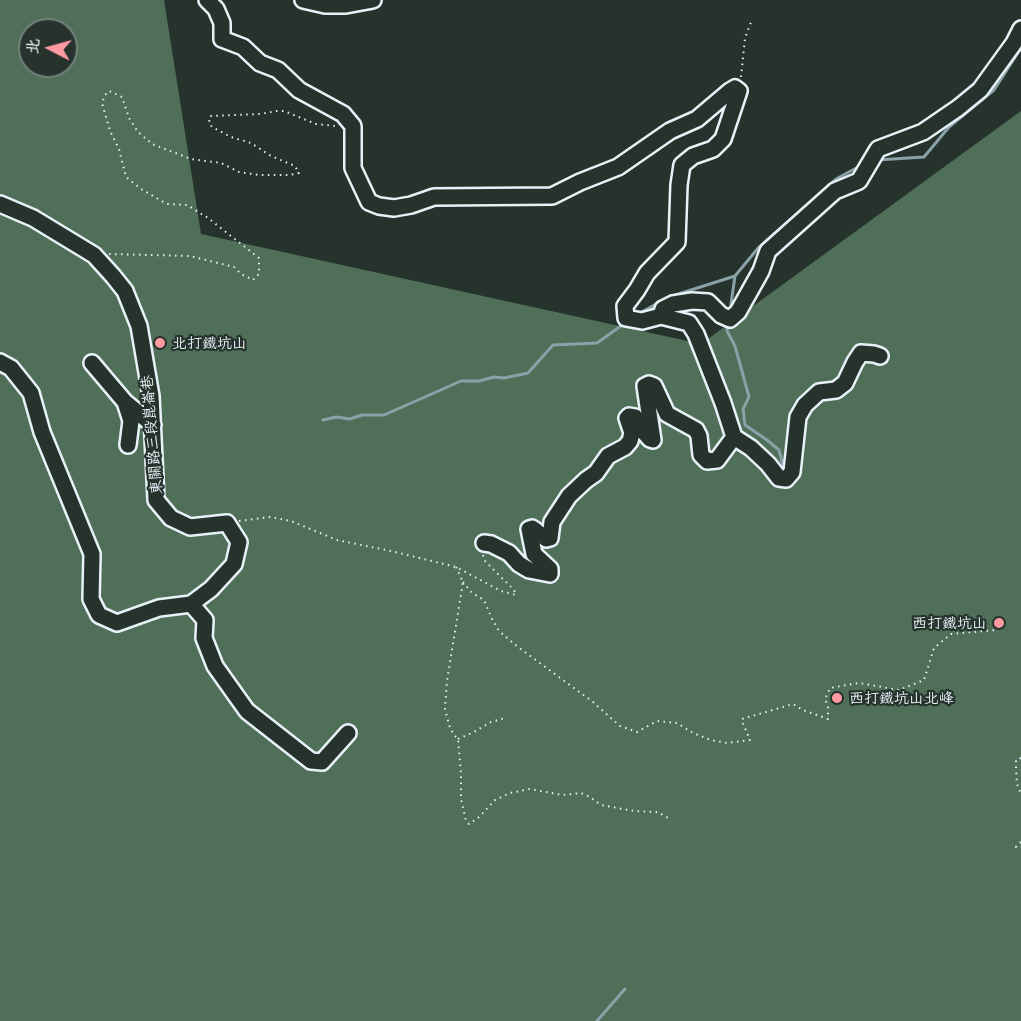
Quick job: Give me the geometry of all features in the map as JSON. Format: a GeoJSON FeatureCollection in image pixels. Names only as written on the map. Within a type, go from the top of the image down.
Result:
{"type":"FeatureCollection","features":[{"type":"Feature","properties":{"kind":"street"},"geometry":{"type":"LineString","coordinates":[[207,0],[216,9],[222,23],[222,39],[243,47],[260,63],[279,70],[299,90],[343,114],[354,126],[353,168],[369,202],[379,206],[394,208],[434,197],[552,196],[618,167],[670,131],[697,119],[735,88],[739,91],[723,138],[713,149],[693,156],[682,165],[678,185],[677,242],[647,273],[625,306],[626,318],[642,321],[661,316],[689,323],[696,334],[734,437],[760,456],[779,478],[786,479],[792,472],[798,417],[805,405],[819,392],[836,390],[845,383],[861,353],[880,356]]}},
{"type":"Feature","properties":{"kind":"street"},"geometry":{"type":"LineString","coordinates":[[303,0],[325,4],[346,4],[373,0]]}},
{"type":"Feature","properties":{"kind":"street"},"geometry":{"type":"LineString","coordinates":[[661,316],[663,309],[673,304],[708,302],[721,315],[730,319],[738,312],[761,271],[768,251],[835,191],[859,181],[878,149],[923,132],[980,90],[1014,43],[1021,29]]}},
{"type":"Feature","properties":{"kind":"street","name":"東關路三段崑崙巷"},"geometry":{"type":"LineString","coordinates":[[0,204],[33,218],[94,255],[125,291],[139,326],[151,396],[156,501],[171,518],[190,527],[227,522]]}},
{"type":"Feature","properties":{"kind":"street"},"geometry":{"type":"LineString","coordinates":[[0,362],[11,368],[31,393],[42,432],[92,554],[91,599],[99,615],[117,623],[159,608],[191,604],[211,590],[234,564],[239,542],[227,522]]}},
{"type":"Feature","properties":{"kind":"street"},"geometry":{"type":"LineString","coordinates":[[92,363],[125,402],[153,426]]}},
{"type":"Feature","properties":{"kind":"street"},"geometry":{"type":"LineString","coordinates":[[484,543],[509,553],[519,564],[529,570],[550,574],[550,569],[534,554],[529,529],[532,528],[546,539],[550,538],[552,522],[568,496],[596,473],[608,456],[625,447],[630,441],[632,433],[627,418],[629,416],[635,417],[641,429],[653,440],[645,386],[649,384],[654,386],[667,414],[696,430],[701,455],[707,461],[717,460],[734,437]]}},
{"type":"Feature","properties":{"kind":"street"},"geometry":{"type":"LineString","coordinates":[[125,402],[131,421],[129,445]]}},
{"type":"Feature","properties":{"kind":"street"},"geometry":{"type":"LineString","coordinates":[[191,604],[205,620],[204,638],[215,666],[247,711],[311,761],[322,762],[348,733]]}},
{"type":"Feature","properties":{"kind":"path"},"geometry":{"type":"LineString","coordinates":[[739,91],[745,38],[751,22]]}},
{"type":"Feature","properties":{"kind":"path"},"geometry":{"type":"LineString","coordinates":[[94,255],[116,253],[190,256],[234,267],[241,274],[253,280],[259,274],[259,258],[208,218],[186,205],[167,204],[126,177],[119,149],[110,131],[102,103],[105,95],[110,91],[122,97],[129,117],[138,132],[152,144],[191,159],[221,163],[239,172],[259,175],[299,173],[295,166],[271,156],[251,143],[231,137],[212,127],[209,123],[210,116],[284,111],[316,124],[354,126]]}},
{"type":"Feature","properties":{"kind":"path"},"geometry":{"type":"LineString","coordinates":[[227,522],[270,517],[291,521],[337,540],[456,567],[501,591],[516,595],[514,590],[484,560],[484,543]]}},
{"type":"Feature","properties":{"kind":"path"},"geometry":{"type":"LineString","coordinates":[[456,567],[463,582],[472,593],[484,600],[499,631],[620,726],[637,732],[657,721],[677,723],[711,740],[727,742],[750,740],[742,719],[793,704],[828,719],[825,699],[830,688],[859,683],[899,690],[924,680],[934,648],[951,634],[996,630]]}},
{"type":"Feature","properties":{"kind":"path"},"geometry":{"type":"LineString","coordinates":[[463,582],[447,681],[446,709],[450,728],[458,739],[461,799],[466,821],[470,824],[495,800],[510,793],[530,789],[562,795],[581,793],[601,806],[634,812],[658,812],[668,818]]}},
{"type":"Feature","properties":{"kind":"path"},"geometry":{"type":"LineString","coordinates":[[458,739],[491,722],[506,718]]}},
{"type":"Feature","properties":{"kind":"path"},"geometry":{"type":"LineString","coordinates":[[1021,758],[1016,760],[1016,769],[1017,784],[1021,794]]}},
{"type":"Feature","properties":{"kind":"path"},"geometry":{"type":"LineString","coordinates":[[1021,842],[1016,847],[1021,847]]}},
{"type":"Feature","properties":{"kind":"green space"},"geometry":{"type":"Polygon","coordinates":[[[0,0],[164,0],[201,234],[701,344],[1021,111],[1021,1021],[0,1021],[0,0]]]}},
{"type":"Feature","properties":{"kind":"waterway"},"geometry":{"type":"LineString","coordinates":[[877,160],[924,157],[949,127],[994,90],[1021,48]]}},
{"type":"Feature","properties":{"kind":"waterway"},"geometry":{"type":"LineString","coordinates":[[638,314],[669,297],[735,276],[759,247],[836,179],[860,166]]}},
{"type":"Feature","properties":{"kind":"waterway"},"geometry":{"type":"LineString","coordinates":[[730,311],[735,276]]}},
{"type":"Feature","properties":{"kind":"waterway"},"geometry":{"type":"LineString","coordinates":[[323,420],[336,417],[350,419],[362,415],[384,415],[461,381],[479,381],[528,373],[553,345],[597,343],[625,323]]}},
{"type":"Feature","properties":{"kind":"waterway"},"geometry":{"type":"LineString","coordinates":[[728,323],[727,331],[735,346],[749,397],[743,409],[745,425],[779,450],[784,469]]}},
{"type":"Feature","properties":{"kind":"waterway"},"geometry":{"type":"LineString","coordinates":[[718,450],[718,444],[724,439]]}},
{"type":"Feature","properties":{"kind":"waterway"},"geometry":{"type":"LineString","coordinates":[[597,1021],[625,989]]}},
{"type":"Feature","properties":{"kind":"place","name":"北打鐵坑山"},"geometry":{"type":"Point","coordinates":[160,343]}},
{"type":"Feature","properties":{"kind":"place","name":"西打鐵坑山"},"geometry":{"type":"Point","coordinates":[999,623]}},
{"type":"Feature","properties":{"kind":"place","name":"西打鐵坑山北峰"},"geometry":{"type":"Point","coordinates":[837,698]}}]}
